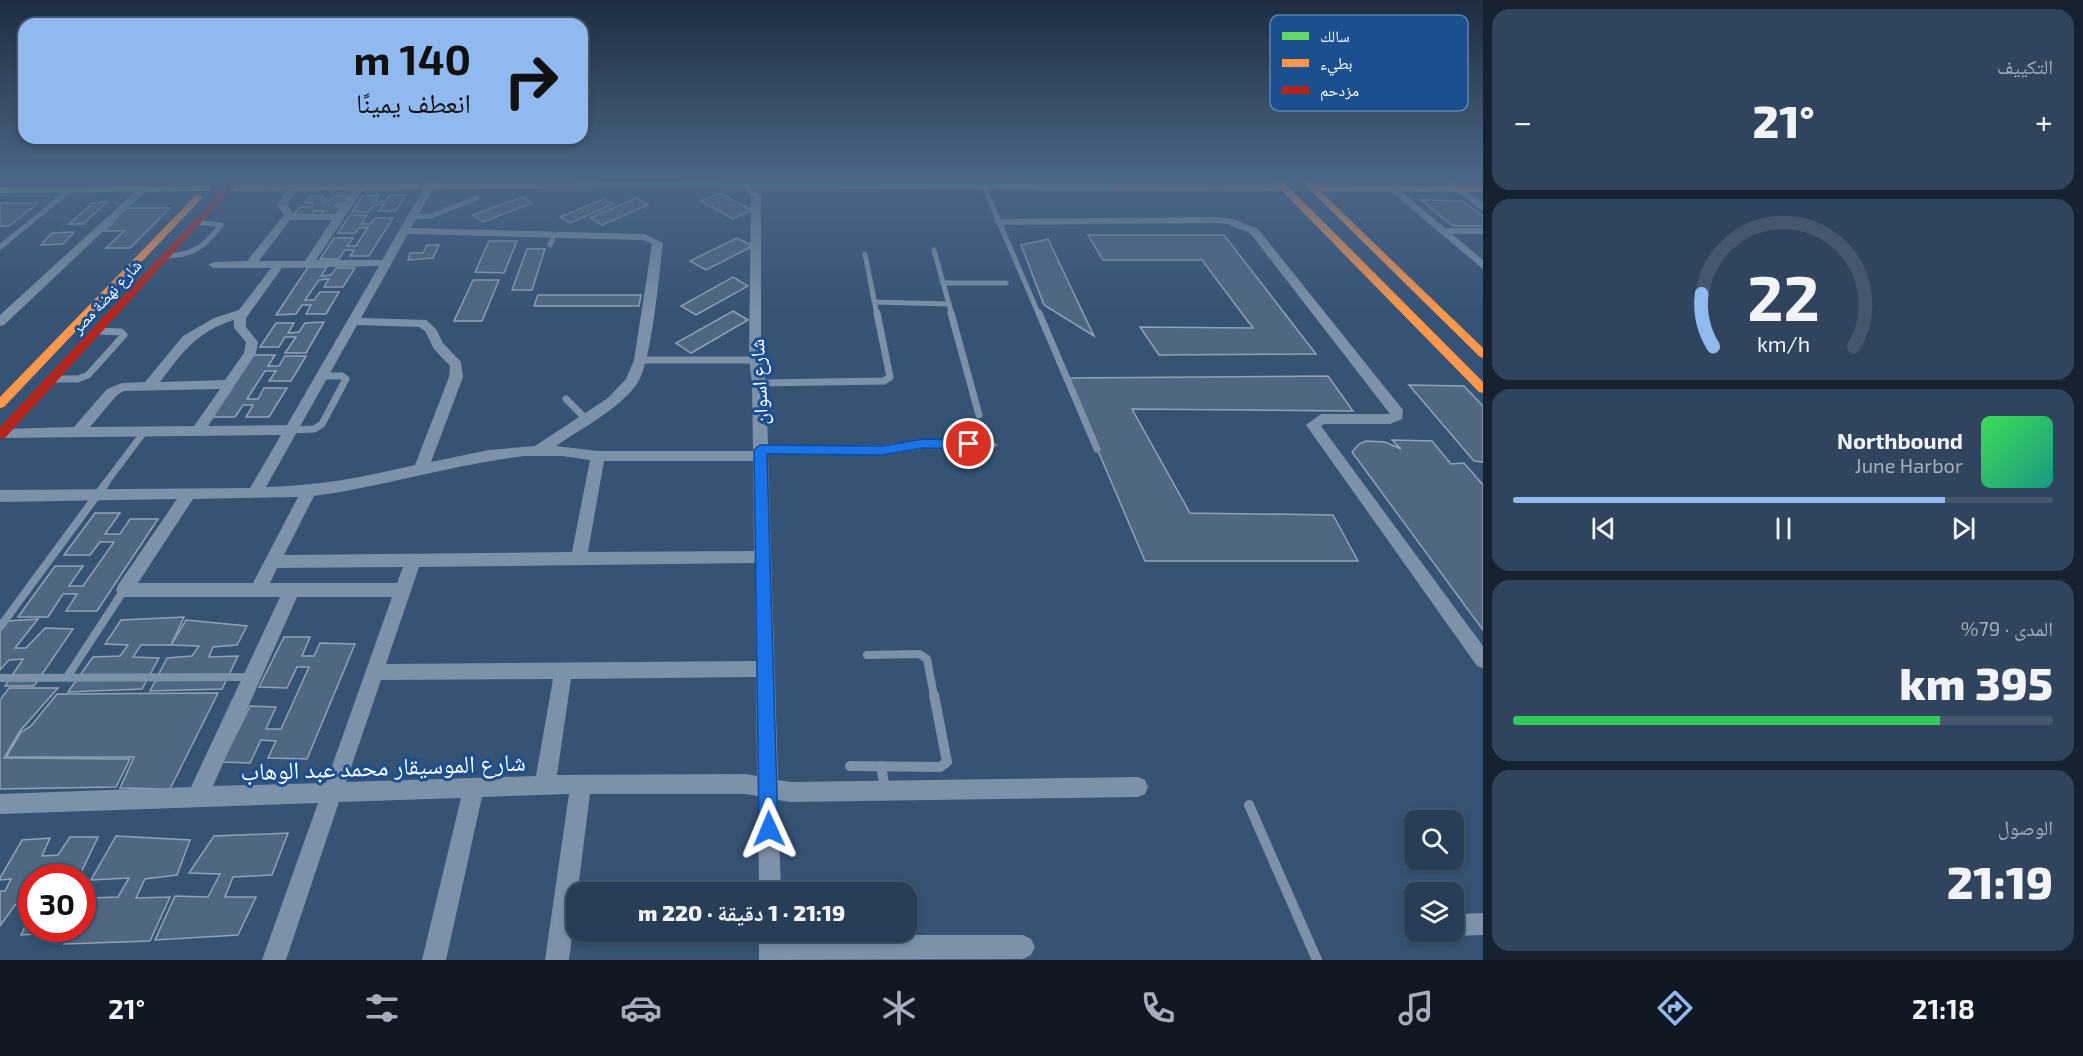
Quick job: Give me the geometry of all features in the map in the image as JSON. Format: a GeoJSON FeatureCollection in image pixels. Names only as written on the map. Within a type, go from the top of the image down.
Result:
{"type":"FeatureCollection","features":[{"type":"Feature","properties":{"kind":"street"},"geometry":{"type":"LineString","coordinates":[[0,322],[105,224]]}},
{"type":"Feature","properties":{"kind":"street","name":"شارع نهضة مصر"},"geometry":{"type":"LineString","coordinates":[[0,404],[180,224]]}},
{"type":"Feature","properties":{"kind":"street","name":"شارع نهضة مصر"},"geometry":{"type":"LineString","coordinates":[[1,434],[194,224]]}},
{"type":"Feature","properties":{"kind":"street"},"geometry":{"type":"LineString","coordinates":[[251,264],[282,224]]}},
{"type":"Feature","properties":{"kind":"street"},"geometry":{"type":"LineString","coordinates":[[308,264],[335,224]]}},
{"type":"Feature","properties":{"kind":"street"},"geometry":{"type":"LineString","coordinates":[[255,493],[408,224]]}},
{"type":"Feature","properties":{"kind":"street","name":"شارع اسوان"},"geometry":{"type":"LineString","coordinates":[[756,224],[755,360],[759,383],[770,882]]}},
{"type":"Feature","properties":{"kind":"street"},"geometry":{"type":"LineString","coordinates":[[1237,224],[1254,231],[1396,410],[1397,416],[1390,419],[1321,418],[1313,425],[1483,660]]}},
{"type":"Feature","properties":{"kind":"street"},"geometry":{"type":"LineString","coordinates":[[1320,224],[1483,389]]}},
{"type":"Feature","properties":{"kind":"street"},"geometry":{"type":"LineString","coordinates":[[1350,224],[1483,354]]}},
{"type":"Feature","properties":{"kind":"street"},"geometry":{"type":"LineString","coordinates":[[1434,224],[1483,266]]}},
{"type":"Feature","properties":{"kind":"street"},"geometry":{"type":"LineString","coordinates":[[404,231],[552,240],[645,237],[656,241],[659,248],[640,360],[632,381],[613,402],[538,451]]}},
{"type":"Feature","properties":{"kind":"street"},"geometry":{"type":"LineString","coordinates":[[1442,231],[1483,231]]}},
{"type":"Feature","properties":{"kind":"street"},"geometry":{"type":"LineString","coordinates":[[214,265],[386,263]]}},
{"type":"Feature","properties":{"kind":"street"},"geometry":{"type":"LineString","coordinates":[[198,431],[250,353],[252,345],[250,339],[240,328],[243,313],[279,264]]}},
{"type":"Feature","properties":{"kind":"street"},"geometry":{"type":"LineString","coordinates":[[150,385],[187,339],[207,327],[243,313]]}},
{"type":"Feature","properties":{"kind":"street"},"geometry":{"type":"LineString","coordinates":[[1410,315],[1444,316]]}},
{"type":"Feature","properties":{"kind":"street"},"geometry":{"type":"LineString","coordinates":[[353,321],[422,323],[432,329],[439,348],[458,365],[456,377],[422,467]]}},
{"type":"Feature","properties":{"kind":"street"},"geometry":{"type":"LineString","coordinates":[[45,357],[72,357]]}},
{"type":"Feature","properties":{"kind":"street"},"geometry":{"type":"LineString","coordinates":[[78,432],[112,392],[130,386],[229,384]]}},
{"type":"Feature","properties":{"kind":"street"},"geometry":{"type":"LineString","coordinates":[[1,434],[291,430]]}},
{"type":"Feature","properties":{"kind":"street"},"geometry":{"type":"LineString","coordinates":[[0,496],[309,491],[366,482],[422,467],[538,451],[576,451],[598,456],[882,450],[923,444],[991,445]]}},
{"type":"Feature","properties":{"kind":"street"},"geometry":{"type":"LineString","coordinates":[[579,559],[598,456]]}},
{"type":"Feature","properties":{"kind":"street"},"geometry":{"type":"LineString","coordinates":[[258,590],[309,491]]}},
{"type":"Feature","properties":{"kind":"street"},"geometry":{"type":"LineString","coordinates":[[124,590],[188,494]]}},
{"type":"Feature","properties":{"kind":"street"},"geometry":{"type":"LineString","coordinates":[[273,562],[762,557]]}},
{"type":"Feature","properties":{"kind":"street"},"geometry":{"type":"LineString","coordinates":[[274,960],[413,561]]}},
{"type":"Feature","properties":{"kind":"street"},"geometry":{"type":"LineString","coordinates":[[124,590],[403,590]]}},
{"type":"Feature","properties":{"kind":"street"},"geometry":{"type":"LineString","coordinates":[[197,798],[292,590]]}},
{"type":"Feature","properties":{"kind":"street"},"geometry":{"type":"LineString","coordinates":[[375,672],[765,669]]}},
{"type":"Feature","properties":{"kind":"street"},"geometry":{"type":"LineString","coordinates":[[544,785],[563,671]]}},
{"type":"Feature","properties":{"kind":"street"},"geometry":{"type":"LineString","coordinates":[[557,960],[581,784]]}},
{"type":"Feature","properties":{"kind":"street","name":"شارع الموسيقار محمد عبد الوهاب"},"geometry":{"type":"LineString","coordinates":[[0,804],[581,784],[745,784],[791,792],[1138,787]]}},
{"type":"Feature","properties":{"kind":"street"},"geometry":{"type":"LineString","coordinates":[[434,960],[474,788]]}},
{"type":"Feature","properties":{"kind":"street"},"geometry":{"type":"LineString","coordinates":[[1464,925],[1483,924]]}},
{"type":"Feature","properties":{"kind":"street"},"geometry":{"type":"LineString","coordinates":[[771,946],[1023,946]]}},
{"type":"Feature","properties":{"kind":"lane"},"geometry":{"type":"LineString","coordinates":[[0,248],[29,224]]}},
{"type":"Feature","properties":{"kind":"lane"},"geometry":{"type":"LineString","coordinates":[[165,256],[186,256],[196,253],[220,224]]}},
{"type":"Feature","properties":{"kind":"lane"},"geometry":{"type":"LineString","coordinates":[[1000,224],[1097,449]]}},
{"type":"Feature","properties":{"kind":"lane"},"geometry":{"type":"LineString","coordinates":[[934,250],[979,415]]}},
{"type":"Feature","properties":{"kind":"lane"},"geometry":{"type":"LineString","coordinates":[[759,383],[888,379],[890,377],[865,254]]}},
{"type":"Feature","properties":{"kind":"lane"},"geometry":{"type":"LineString","coordinates":[[943,283],[1006,283]]}},
{"type":"Feature","properties":{"kind":"lane"},"geometry":{"type":"LineString","coordinates":[[874,302],[949,304]]}},
{"type":"Feature","properties":{"kind":"lane"},"geometry":{"type":"LineString","coordinates":[[52,379],[85,376],[124,335],[121,332],[96,331]]}},
{"type":"Feature","properties":{"kind":"lane"},"geometry":{"type":"LineString","coordinates":[[640,360],[755,360]]}},
{"type":"Feature","properties":{"kind":"lane"},"geometry":{"type":"LineString","coordinates":[[291,430],[314,429],[322,424],[346,380],[342,376],[321,376]]}},
{"type":"Feature","properties":{"kind":"lane"},"geometry":{"type":"LineString","coordinates":[[566,399],[586,419]]}},
{"type":"Feature","properties":{"kind":"lane"},"geometry":{"type":"LineString","coordinates":[[0,627],[144,432]]}},
{"type":"Feature","properties":{"kind":"lane"},"geometry":{"type":"LineString","coordinates":[[67,677],[124,590]]}},
{"type":"Feature","properties":{"kind":"lane"},"geometry":{"type":"LineString","coordinates":[[850,766],[940,767],[946,764],[947,758],[925,656],[919,654],[867,655]]}},
{"type":"Feature","properties":{"kind":"lane"},"geometry":{"type":"LineString","coordinates":[[0,678],[253,676]]}},
{"type":"Feature","properties":{"kind":"lane"},"geometry":{"type":"LineString","coordinates":[[881,766],[885,790]]}},
{"type":"Feature","properties":{"kind":"lane"},"geometry":{"type":"LineString","coordinates":[[1249,805],[1317,960]]}},
{"type":"Feature","properties":{"kind":"building"},"geometry":{"type":"Polygon","coordinates":[[[0,224],[12,224],[9,226],[0,226],[0,224]]]}},
{"type":"Feature","properties":{"kind":"building"},"geometry":{"type":"Polygon","coordinates":[[[105,224],[154,224],[130,248],[106,248],[124,231],[104,231],[112,224],[105,224]]]}},
{"type":"Feature","properties":{"kind":"building"},"geometry":{"type":"Polygon","coordinates":[[[344,224],[389,224],[369,256],[350,256],[354,250],[345,250],[339,259],[320,259],[334,238],[353,238],[347,246],[356,246],[368,227],[359,228],[355,233],[338,233],[344,224]]]}},
{"type":"Feature","properties":{"kind":"building"},"geometry":{"type":"Polygon","coordinates":[[[1450,224],[1483,224],[1483,226],[1453,226],[1450,224]]]}},
{"type":"Feature","properties":{"kind":"building"},"geometry":{"type":"Polygon","coordinates":[[[74,232],[63,244],[41,245],[52,233],[74,232]]]}},
{"type":"Feature","properties":{"kind":"building"},"geometry":{"type":"Polygon","coordinates":[[[1088,235],[1224,235],[1316,354],[1159,355],[1140,327],[1253,328],[1202,260],[1103,260],[1088,235]]]}},
{"type":"Feature","properties":{"kind":"building"},"geometry":{"type":"Polygon","coordinates":[[[737,238],[753,246],[706,270],[690,261],[737,238]]]}},
{"type":"Feature","properties":{"kind":"building"},"geometry":{"type":"Polygon","coordinates":[[[1048,239],[1094,336],[1044,305],[1021,245],[1048,239]]]}},
{"type":"Feature","properties":{"kind":"building"},"geometry":{"type":"Polygon","coordinates":[[[489,241],[517,241],[504,273],[475,272],[489,241]]]}},
{"type":"Feature","properties":{"kind":"building"},"geometry":{"type":"Polygon","coordinates":[[[427,245],[439,245],[433,258],[408,260],[410,253],[423,253],[427,245]]]}},
{"type":"Feature","properties":{"kind":"building"},"geometry":{"type":"Polygon","coordinates":[[[527,249],[545,249],[532,290],[512,290],[527,249]]]}},
{"type":"Feature","properties":{"kind":"building"},"geometry":{"type":"Polygon","coordinates":[[[308,267],[327,267],[321,276],[331,275],[336,268],[355,268],[343,287],[324,287],[329,279],[319,280],[305,300],[314,300],[320,292],[339,292],[326,314],[306,314],[311,305],[302,305],[296,314],[276,315],[308,267]]]}},
{"type":"Feature","properties":{"kind":"building"},"geometry":{"type":"Polygon","coordinates":[[[733,277],[748,286],[696,315],[681,306],[733,277]]]}},
{"type":"Feature","properties":{"kind":"building"},"geometry":{"type":"Polygon","coordinates":[[[473,280],[499,280],[482,321],[454,321],[473,280]]]}},
{"type":"Feature","properties":{"kind":"building"},"geometry":{"type":"Polygon","coordinates":[[[538,295],[641,295],[639,306],[534,306],[538,295]]]}},
{"type":"Feature","properties":{"kind":"building"},"geometry":{"type":"Polygon","coordinates":[[[733,311],[748,320],[691,353],[676,343],[733,311]]]}},
{"type":"Feature","properties":{"kind":"building"},"geometry":{"type":"Polygon","coordinates":[[[324,322],[306,353],[285,353],[296,337],[285,337],[279,347],[260,347],[276,323],[294,323],[288,333],[299,332],[305,323],[324,322]]]}},
{"type":"Feature","properties":{"kind":"building"},"geometry":{"type":"Polygon","coordinates":[[[253,355],[275,355],[268,366],[279,366],[285,356],[306,356],[291,381],[269,381],[276,371],[265,371],[247,399],[258,399],[264,388],[287,388],[269,417],[246,417],[253,405],[243,405],[235,417],[212,417],[253,355]]]}},
{"type":"Feature","properties":{"kind":"building"},"geometry":{"type":"Polygon","coordinates":[[[1328,376],[1353,411],[1132,409],[1190,513],[1333,515],[1358,561],[1145,561],[1067,378],[1328,376]]]}},
{"type":"Feature","properties":{"kind":"building"},"geometry":{"type":"Polygon","coordinates":[[[1409,385],[1464,386],[1483,406],[1483,462],[1474,461],[1409,385]]]}},
{"type":"Feature","properties":{"kind":"building"},"geometry":{"type":"Polygon","coordinates":[[[1392,440],[1432,441],[1451,464],[1464,463],[1483,485],[1483,630],[1352,452],[1359,444],[1366,441],[1385,442],[1401,449],[1392,440]]]}},
{"type":"Feature","properties":{"kind":"building"},"geometry":{"type":"Polygon","coordinates":[[[95,513],[120,513],[105,534],[120,534],[130,519],[158,519],[97,611],[66,611],[77,594],[63,594],[48,617],[18,617],[55,566],[83,566],[69,586],[83,586],[114,542],[100,542],[90,555],[64,555],[95,513]]]}},
{"type":"Feature","properties":{"kind":"building"},"geometry":{"type":"Polygon","coordinates":[[[184,617],[171,645],[141,645],[133,657],[159,658],[142,689],[68,692],[93,657],[120,656],[128,645],[105,644],[121,620],[184,617]]]}},
{"type":"Feature","properties":{"kind":"building"},"geometry":{"type":"Polygon","coordinates":[[[38,619],[15,648],[26,648],[45,628],[73,629],[34,686],[5,686],[23,659],[9,660],[0,670],[0,630],[6,621],[38,619]]]}},
{"type":"Feature","properties":{"kind":"building"},"geometry":{"type":"Polygon","coordinates":[[[186,620],[247,626],[237,645],[213,647],[209,657],[238,656],[222,689],[150,691],[167,658],[192,656],[199,646],[171,645],[186,620]]]}},
{"type":"Feature","properties":{"kind":"building"},"geometry":{"type":"Polygon","coordinates":[[[284,637],[310,637],[302,656],[314,656],[320,643],[355,644],[307,759],[268,758],[276,741],[261,740],[250,763],[222,762],[250,706],[276,707],[266,729],[281,729],[309,667],[297,667],[287,688],[259,687],[284,637]]]}},
{"type":"Feature","properties":{"kind":"building"},"geometry":{"type":"Polygon","coordinates":[[[9,688],[58,688],[20,731],[4,758],[130,759],[116,787],[0,789],[0,700],[9,688]]]}},
{"type":"Feature","properties":{"kind":"building"},"geometry":{"type":"Polygon","coordinates":[[[218,693],[170,789],[120,788],[134,757],[6,757],[21,732],[31,726],[57,694],[218,693]]]}},
{"type":"Feature","properties":{"kind":"building"},"geometry":{"type":"Polygon","coordinates":[[[288,833],[272,875],[233,877],[225,897],[256,897],[238,935],[155,940],[175,896],[208,897],[220,874],[189,873],[214,836],[288,833]]]}},
{"type":"Feature","properties":{"kind":"building"},"geometry":{"type":"Polygon","coordinates":[[[116,836],[190,840],[177,875],[145,879],[136,898],[170,897],[150,941],[64,944],[65,942],[96,942],[96,898],[118,897],[129,878],[96,880],[96,871],[116,836]]]}},
{"type":"Feature","properties":{"kind":"building"},"geometry":{"type":"Polygon","coordinates":[[[70,837],[98,837],[85,864],[18,864],[18,905],[15,905],[0,926],[0,891],[5,891],[11,879],[0,880],[0,878],[22,840],[50,838],[42,856],[58,855],[70,837]]]}},
{"type":"Feature","properties":{"kind":"traffic: slow"},"geometry":{"type":"LineString","coordinates":[[0,404],[173,224]]}},
{"type":"Feature","properties":{"kind":"traffic: slow"},"geometry":{"type":"LineString","coordinates":[[1319,224],[1483,389]]}},
{"type":"Feature","properties":{"kind":"traffic: slow"},"geometry":{"type":"LineString","coordinates":[[1349,224],[1483,354]]}},
{"type":"Feature","properties":{"kind":"traffic: jam"},"geometry":{"type":"LineString","coordinates":[[0,435],[196,224]]}},
{"type":"Feature","properties":{"kind":"route"},"geometry":{"type":"LineString","coordinates":[[769,829],[760,450],[882,450],[923,444],[969,444]]}}]}
